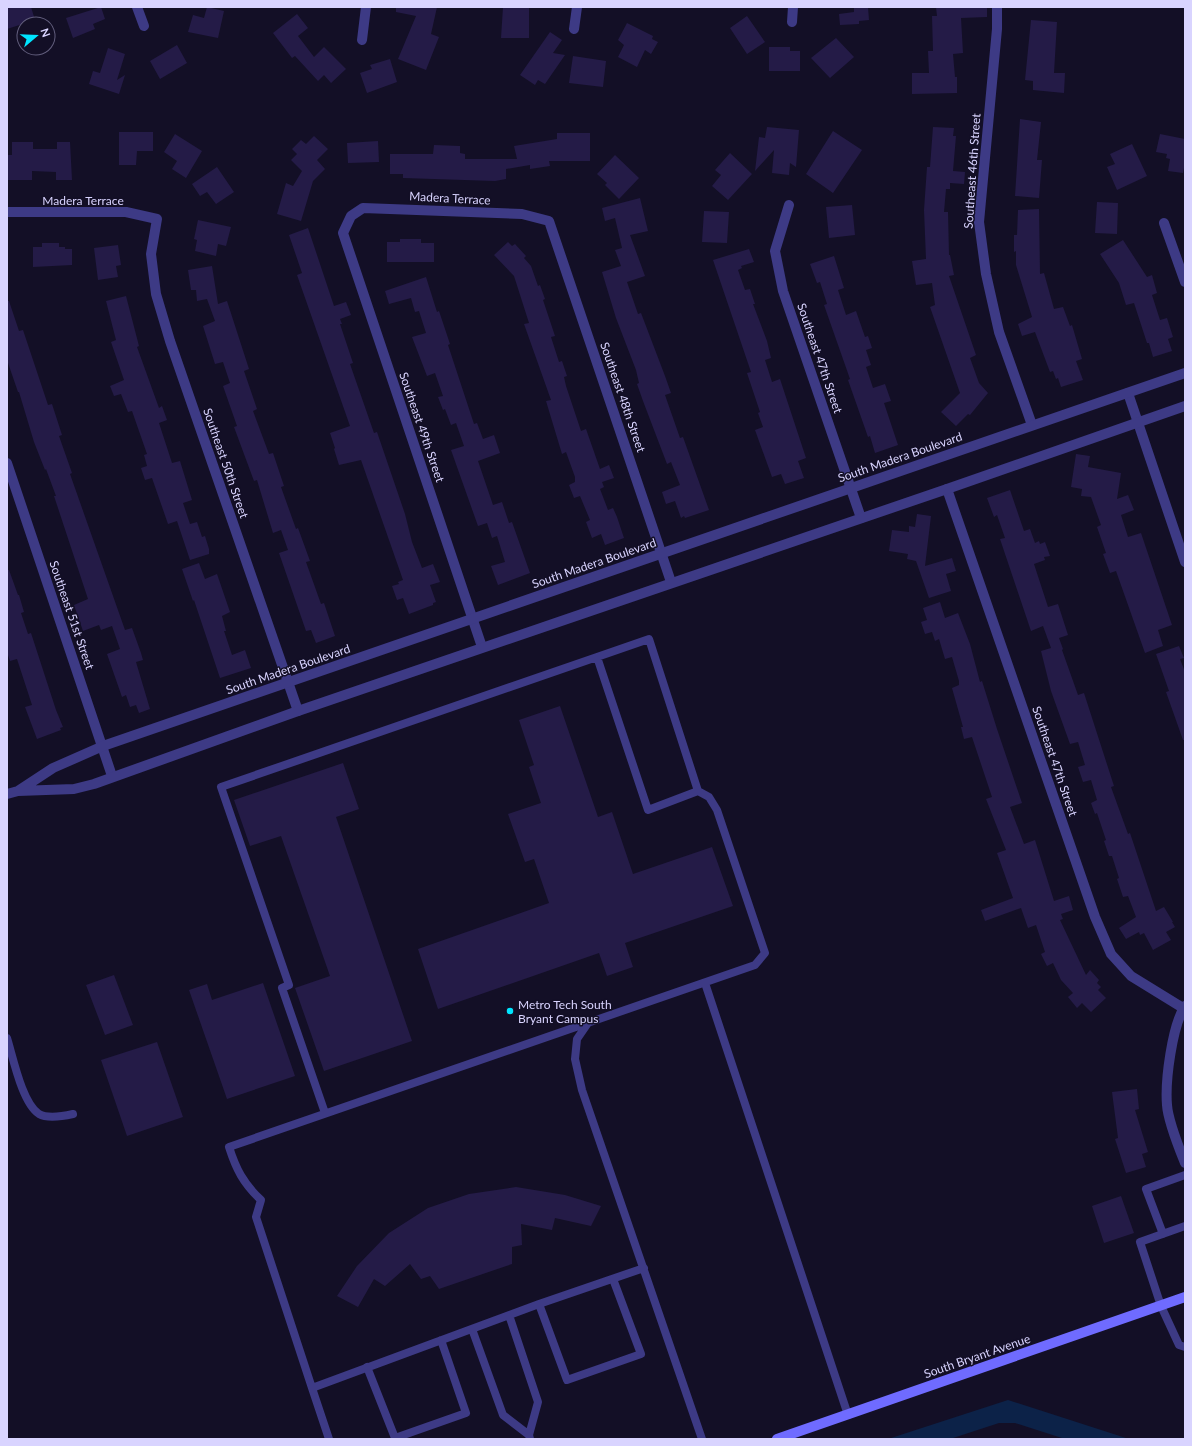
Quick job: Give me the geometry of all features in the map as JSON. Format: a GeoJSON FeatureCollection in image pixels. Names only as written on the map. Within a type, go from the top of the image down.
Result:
{"type":"FeatureCollection","features":[{"type":"Feature","properties":{"kind":"main road","name":"South Bryant Avenue"},"geometry":{"type":"LineString","coordinates":[[777,1439],[1185,1297]]}},
{"type":"Feature","properties":{"kind":"street"},"geometry":{"type":"LineString","coordinates":[[137,7],[144,26]]}},
{"type":"Feature","properties":{"kind":"street"},"geometry":{"type":"LineString","coordinates":[[362,40],[366,7]]}},
{"type":"Feature","properties":{"kind":"street"},"geometry":{"type":"LineString","coordinates":[[574,29],[577,7]]}},
{"type":"Feature","properties":{"kind":"street"},"geometry":{"type":"LineString","coordinates":[[792,22],[793,7]]}},
{"type":"Feature","properties":{"kind":"street","name":"Southeast 46th Street"},"geometry":{"type":"LineString","coordinates":[[997,7],[997,29],[979,222],[986,274],[999,332],[1032,425]]}},
{"type":"Feature","properties":{"kind":"street","name":"Southeast 47th Street"},"geometry":{"type":"LineString","coordinates":[[789,205],[775,251],[782,284],[860,518]]}},
{"type":"Feature","properties":{"kind":"street","name":"Madera Terrace"},"geometry":{"type":"LineString","coordinates":[[351,216],[363,208],[388,208],[522,214],[549,221]]}},
{"type":"Feature","properties":{"kind":"street","name":"Madera Terrace"},"geometry":{"type":"LineString","coordinates":[[7,212],[126,212],[157,220]]}},
{"type":"Feature","properties":{"kind":"street","name":"Southeast 49th Street"},"geometry":{"type":"LineString","coordinates":[[351,216],[343,233],[482,647]]}},
{"type":"Feature","properties":{"kind":"street","name":"Southeast 50th Street"},"geometry":{"type":"LineString","coordinates":[[157,220],[151,254],[156,294],[173,348],[298,711]]}},
{"type":"Feature","properties":{"kind":"street","name":"Southeast 48th Street"},"geometry":{"type":"LineString","coordinates":[[549,221],[671,582]]}},
{"type":"Feature","properties":{"kind":"street"},"geometry":{"type":"LineString","coordinates":[[1164,223],[1185,282]]}},
{"type":"Feature","properties":{"kind":"street","name":"South Madera Boulevard"},"geometry":{"type":"LineString","coordinates":[[18,791],[53,768],[102,746],[1185,373]]}},
{"type":"Feature","properties":{"kind":"street"},"geometry":{"type":"LineString","coordinates":[[1128,393],[1185,562]]}},
{"type":"Feature","properties":{"kind":"street","name":"South Madera Boulevard"},"geometry":{"type":"LineString","coordinates":[[7,794],[18,791],[74,789],[482,647],[947,489],[1138,421],[1185,406]]}},
{"type":"Feature","properties":{"kind":"street","name":"Southeast 51st Street"},"geometry":{"type":"LineString","coordinates":[[7,463],[112,776]]}},
{"type":"Feature","properties":{"kind":"street","name":"Southeast 47th Street"},"geometry":{"type":"LineString","coordinates":[[947,489],[1095,917],[1111,954],[1131,976],[1184,1007]]}},
{"type":"Feature","properties":{"kind":"street"},"geometry":{"type":"LineString","coordinates":[[1184,1007],[1175,1031],[1168,1073],[1167,1106],[1185,1163]]}},
{"type":"Feature","properties":{"kind":"lane"},"geometry":{"type":"LineString","coordinates":[[326,1113],[282,988],[289,985],[221,787],[649,639],[698,791],[709,797],[717,810],[765,953],[755,965],[705,983],[588,1024],[326,1113],[228,1146],[237,1171],[250,1190],[260,1200],[256,1217],[329,1439]]}},
{"type":"Feature","properties":{"kind":"lane"},"geometry":{"type":"LineString","coordinates":[[597,657],[648,810],[698,791]]}},
{"type":"Feature","properties":{"kind":"lane"},"geometry":{"type":"LineString","coordinates":[[705,983],[848,1415]]}},
{"type":"Feature","properties":{"kind":"lane"},"geometry":{"type":"LineString","coordinates":[[588,1024],[578,1039],[575,1059],[582,1090],[702,1439]]}},
{"type":"Feature","properties":{"kind":"lane"},"geometry":{"type":"LineString","coordinates":[[7,1038],[28,1102],[40,1114],[58,1117],[72,1114]]}},
{"type":"Feature","properties":{"kind":"lane"},"geometry":{"type":"LineString","coordinates":[[1162,1234],[1146,1190],[1185,1175]]}},
{"type":"Feature","properties":{"kind":"lane"},"geometry":{"type":"LineString","coordinates":[[1185,1226],[1140,1242],[1160,1306],[1179,1345],[1185,1347]]}},
{"type":"Feature","properties":{"kind":"lane"},"geometry":{"type":"LineString","coordinates":[[312,1388],[472,1328],[644,1268]]}},
{"type":"Feature","properties":{"kind":"lane"},"geometry":{"type":"LineString","coordinates":[[539,1304],[567,1380],[641,1354],[613,1279]]}},
{"type":"Feature","properties":{"kind":"lane"},"geometry":{"type":"LineString","coordinates":[[472,1328],[503,1415],[530,1437],[538,1402],[508,1315]]}},
{"type":"Feature","properties":{"kind":"lane"},"geometry":{"type":"LineString","coordinates":[[367,1367],[395,1438],[466,1413],[441,1340]]}},
{"type":"Feature","properties":{"kind":"water"},"geometry":{"type":"Polygon","coordinates":[[[1008,1400],[1129,1439],[1065,1439],[1015,1423],[999,1423],[950,1439],[888,1439],[1008,1400]]]}},
{"type":"Feature","properties":{"kind":"building"},"geometry":{"type":"Polygon","coordinates":[[[7,7],[31,7],[34,16],[16,16],[16,26],[7,29],[7,7]]]}},
{"type":"Feature","properties":{"kind":"building"},"geometry":{"type":"Polygon","coordinates":[[[101,7],[105,19],[93,24],[95,29],[73,38],[66,18],[101,7]]]}},
{"type":"Feature","properties":{"kind":"building"},"geometry":{"type":"Polygon","coordinates":[[[207,7],[224,11],[218,38],[188,32],[193,15],[204,18],[207,7]]]}},
{"type":"Feature","properties":{"kind":"building"},"geometry":{"type":"Polygon","coordinates":[[[396,7],[437,7],[431,34],[439,37],[426,70],[398,59],[416,16],[396,12],[396,7]]]}},
{"type":"Feature","properties":{"kind":"building"},"geometry":{"type":"Polygon","coordinates":[[[503,7],[529,7],[529,38],[501,38],[503,7]]]}},
{"type":"Feature","properties":{"kind":"building"},"geometry":{"type":"Polygon","coordinates":[[[854,7],[868,7],[869,20],[859,21],[859,24],[840,25],[839,14],[854,12],[854,7]]]}},
{"type":"Feature","properties":{"kind":"building"},"geometry":{"type":"Polygon","coordinates":[[[936,7],[987,7],[987,17],[961,18],[963,53],[953,54],[955,77],[957,77],[957,93],[912,94],[912,73],[929,73],[928,51],[933,51],[932,16],[937,16],[936,7]]]}},
{"type":"Feature","properties":{"kind":"building"},"geometry":{"type":"Polygon","coordinates":[[[297,14],[308,28],[298,36],[314,57],[324,47],[346,69],[331,83],[324,75],[318,81],[295,56],[292,58],[273,33],[297,14]]]}},
{"type":"Feature","properties":{"kind":"building"},"geometry":{"type":"Polygon","coordinates":[[[747,16],[765,42],[747,54],[730,28],[747,16]]]}},
{"type":"Feature","properties":{"kind":"building"},"geometry":{"type":"Polygon","coordinates":[[[1031,20],[1057,22],[1054,73],[1065,73],[1064,93],[1033,90],[1033,81],[1025,80],[1031,20]]]}},
{"type":"Feature","properties":{"kind":"building"},"geometry":{"type":"Polygon","coordinates":[[[627,23],[653,36],[652,39],[658,42],[651,54],[645,50],[637,67],[618,57],[624,45],[618,40],[627,23]]]}},
{"type":"Feature","properties":{"kind":"building"},"geometry":{"type":"Polygon","coordinates":[[[550,32],[562,40],[553,53],[565,55],[545,84],[538,80],[535,85],[520,75],[550,32]]]}},
{"type":"Feature","properties":{"kind":"building"},"geometry":{"type":"Polygon","coordinates":[[[836,38],[854,57],[830,78],[811,58],[836,38]]]}},
{"type":"Feature","properties":{"kind":"building"},"geometry":{"type":"Polygon","coordinates":[[[177,45],[187,63],[160,79],[150,61],[177,45]]]}},
{"type":"Feature","properties":{"kind":"building"},"geometry":{"type":"Polygon","coordinates":[[[769,47],[790,47],[790,51],[800,51],[800,71],[769,71],[769,47]]]}},
{"type":"Feature","properties":{"kind":"building"},"geometry":{"type":"Polygon","coordinates":[[[108,48],[125,54],[117,80],[125,75],[119,94],[89,84],[93,71],[100,73],[108,48]]]}},
{"type":"Feature","properties":{"kind":"building"},"geometry":{"type":"Polygon","coordinates":[[[573,56],[606,61],[603,87],[569,83],[573,56]]]}},
{"type":"Feature","properties":{"kind":"building"},"geometry":{"type":"Polygon","coordinates":[[[390,59],[397,82],[367,93],[360,73],[372,69],[370,65],[390,59]]]}},
{"type":"Feature","properties":{"kind":"building"},"geometry":{"type":"Polygon","coordinates":[[[1020,119],[1041,122],[1037,160],[1042,160],[1039,198],[1015,196],[1020,119]]]}},
{"type":"Feature","properties":{"kind":"building"},"geometry":{"type":"Polygon","coordinates":[[[767,127],[799,130],[796,167],[790,163],[789,175],[772,173],[774,150],[755,171],[759,137],[765,138],[767,127]]]}},
{"type":"Feature","properties":{"kind":"building"},"geometry":{"type":"Polygon","coordinates":[[[933,127],[954,128],[953,136],[956,136],[953,171],[965,172],[964,184],[950,183],[950,189],[946,189],[944,212],[948,212],[949,255],[954,275],[949,276],[976,355],[970,358],[979,383],[988,393],[970,415],[968,414],[956,426],[941,412],[960,393],[930,307],[935,305],[932,283],[916,285],[912,261],[926,259],[924,210],[927,167],[930,167],[933,127]]]}},
{"type":"Feature","properties":{"kind":"building"},"geometry":{"type":"Polygon","coordinates":[[[833,131],[862,150],[833,193],[806,174],[833,131]]]}},
{"type":"Feature","properties":{"kind":"building"},"geometry":{"type":"Polygon","coordinates":[[[119,132],[153,132],[153,151],[137,151],[136,165],[119,165],[119,132]]]}},
{"type":"Feature","properties":{"kind":"building"},"geometry":{"type":"Polygon","coordinates":[[[557,133],[590,133],[590,161],[549,161],[550,166],[530,169],[530,165],[506,169],[506,179],[495,181],[403,178],[403,174],[390,174],[390,154],[433,154],[434,145],[460,146],[460,153],[465,154],[465,159],[517,159],[514,146],[557,139],[557,133]]]}},
{"type":"Feature","properties":{"kind":"building"},"geometry":{"type":"Polygon","coordinates":[[[175,134],[202,151],[186,178],[172,169],[177,161],[164,152],[175,134]]]}},
{"type":"Feature","properties":{"kind":"building"},"geometry":{"type":"Polygon","coordinates":[[[1160,134],[1185,139],[1185,163],[1183,173],[1168,171],[1170,159],[1166,158],[1167,154],[1156,152],[1160,134]]]}},
{"type":"Feature","properties":{"kind":"building"},"geometry":{"type":"Polygon","coordinates":[[[314,136],[328,149],[317,160],[325,169],[313,181],[301,221],[277,214],[286,183],[293,186],[302,171],[291,160],[297,154],[292,149],[301,140],[306,144],[314,136]]]}},
{"type":"Feature","properties":{"kind":"building"},"geometry":{"type":"Polygon","coordinates":[[[378,141],[379,162],[348,163],[347,143],[378,141]]]}},
{"type":"Feature","properties":{"kind":"building"},"geometry":{"type":"Polygon","coordinates":[[[12,142],[33,142],[33,149],[57,149],[57,142],[70,142],[72,180],[56,180],[56,172],[32,171],[32,180],[7,180],[7,155],[12,155],[12,142]]]}},
{"type":"Feature","properties":{"kind":"building"},"geometry":{"type":"Polygon","coordinates":[[[1132,144],[1147,176],[1117,190],[1107,167],[1115,164],[1110,154],[1132,144]]]}},
{"type":"Feature","properties":{"kind":"building"},"geometry":{"type":"Polygon","coordinates":[[[730,153],[752,174],[728,200],[712,186],[721,175],[715,170],[730,153]]]}},
{"type":"Feature","properties":{"kind":"building"},"geometry":{"type":"Polygon","coordinates":[[[615,155],[639,178],[619,199],[605,185],[607,183],[597,174],[615,155]]]}},
{"type":"Feature","properties":{"kind":"building"},"geometry":{"type":"Polygon","coordinates":[[[217,167],[234,192],[216,204],[207,192],[200,196],[192,184],[217,167]]]}},
{"type":"Feature","properties":{"kind":"building"},"geometry":{"type":"Polygon","coordinates":[[[640,198],[648,231],[630,235],[645,276],[627,282],[638,314],[641,313],[665,376],[671,393],[665,395],[680,438],[683,437],[709,510],[685,518],[684,516],[681,518],[675,501],[666,504],[662,492],[680,485],[671,462],[667,464],[643,401],[637,384],[639,383],[636,370],[616,318],[602,272],[621,266],[615,250],[622,248],[615,218],[605,221],[602,208],[640,198]]]}},
{"type":"Feature","properties":{"kind":"building"},"geometry":{"type":"Polygon","coordinates":[[[1097,202],[1118,203],[1117,234],[1095,233],[1097,202]]]}},
{"type":"Feature","properties":{"kind":"building"},"geometry":{"type":"Polygon","coordinates":[[[852,205],[855,235],[829,238],[826,207],[852,205]]]}},
{"type":"Feature","properties":{"kind":"building"},"geometry":{"type":"Polygon","coordinates":[[[1039,209],[1040,274],[1044,273],[1054,309],[1063,307],[1070,326],[1072,325],[1082,359],[1076,361],[1083,380],[1061,387],[1058,378],[1056,379],[1053,371],[1050,372],[1035,332],[1022,336],[1018,324],[1032,317],[1016,265],[1016,251],[1014,252],[1014,235],[1017,235],[1018,210],[1039,209]]]}},
{"type":"Feature","properties":{"kind":"building"},"geometry":{"type":"Polygon","coordinates":[[[704,211],[729,212],[727,243],[702,242],[704,211]]]}},
{"type":"Feature","properties":{"kind":"building"},"geometry":{"type":"Polygon","coordinates":[[[198,220],[231,227],[226,246],[218,244],[216,256],[195,251],[197,240],[194,239],[198,220]]]}},
{"type":"Feature","properties":{"kind":"building"},"geometry":{"type":"Polygon","coordinates":[[[308,228],[334,306],[346,302],[351,315],[340,319],[342,324],[340,324],[353,363],[350,364],[374,433],[377,432],[405,514],[412,542],[422,568],[433,564],[440,582],[430,585],[436,602],[433,603],[433,605],[409,614],[403,598],[397,600],[392,586],[399,584],[398,582],[403,580],[361,460],[339,465],[334,449],[335,448],[330,433],[350,426],[297,275],[302,273],[289,235],[308,228]]]}},
{"type":"Feature","properties":{"kind":"building"},"geometry":{"type":"Polygon","coordinates":[[[400,239],[421,239],[421,243],[434,243],[434,262],[387,262],[387,242],[400,242],[400,239]]]}},
{"type":"Feature","properties":{"kind":"building"},"geometry":{"type":"Polygon","coordinates":[[[1123,240],[1147,277],[1152,275],[1157,293],[1152,295],[1160,320],[1167,318],[1173,337],[1168,339],[1172,351],[1153,357],[1134,303],[1126,305],[1119,283],[1100,254],[1123,240]]]}},
{"type":"Feature","properties":{"kind":"building"},"geometry":{"type":"Polygon","coordinates":[[[508,242],[512,246],[515,244],[526,256],[524,258],[531,266],[538,286],[540,285],[545,299],[543,300],[555,336],[551,337],[559,362],[562,361],[567,376],[564,377],[566,386],[581,431],[586,429],[600,469],[609,465],[614,478],[602,482],[604,487],[600,489],[608,510],[613,508],[624,538],[605,545],[601,534],[592,538],[586,522],[590,520],[580,496],[574,498],[569,485],[575,482],[575,477],[566,452],[562,454],[546,401],[551,400],[524,324],[529,323],[514,276],[494,255],[508,242]]]}},
{"type":"Feature","properties":{"kind":"building"},"geometry":{"type":"Polygon","coordinates":[[[42,243],[59,243],[59,247],[72,249],[72,265],[33,267],[33,247],[42,247],[42,243]]]}},
{"type":"Feature","properties":{"kind":"building"},"geometry":{"type":"Polygon","coordinates":[[[118,245],[121,265],[116,266],[118,277],[98,280],[94,248],[118,245]]]}},
{"type":"Feature","properties":{"kind":"building"},"geometry":{"type":"Polygon","coordinates":[[[749,249],[754,262],[741,266],[742,268],[738,270],[745,290],[750,289],[755,304],[753,304],[767,341],[771,358],[765,360],[772,382],[780,379],[806,458],[798,461],[804,478],[785,484],[781,474],[772,477],[755,430],[763,427],[758,413],[760,412],[747,373],[751,372],[713,260],[749,249]]]}},
{"type":"Feature","properties":{"kind":"building"},"geometry":{"type":"Polygon","coordinates":[[[834,256],[844,288],[838,290],[846,315],[856,311],[865,337],[868,336],[872,348],[866,350],[871,365],[866,367],[873,388],[885,384],[891,401],[884,403],[898,445],[875,453],[870,436],[868,437],[848,380],[850,379],[824,305],[827,304],[820,282],[817,283],[810,264],[834,256]]]}},
{"type":"Feature","properties":{"kind":"building"},"geometry":{"type":"Polygon","coordinates":[[[212,266],[218,304],[227,301],[249,369],[244,371],[257,409],[253,411],[269,454],[273,453],[284,486],[281,487],[296,529],[298,528],[310,561],[306,562],[321,604],[324,603],[335,636],[316,643],[311,630],[306,631],[279,553],[288,550],[281,530],[273,533],[257,480],[254,481],[234,427],[237,426],[223,386],[230,383],[223,362],[215,364],[203,326],[215,321],[207,299],[197,301],[196,290],[191,290],[188,270],[212,266]]]}},
{"type":"Feature","properties":{"kind":"building"},"geometry":{"type":"Polygon","coordinates":[[[426,277],[437,312],[439,311],[450,344],[448,345],[474,424],[477,423],[483,439],[494,435],[500,453],[478,461],[493,505],[502,502],[509,523],[512,522],[530,573],[498,585],[491,566],[505,562],[497,536],[492,538],[487,523],[478,526],[451,450],[464,446],[456,423],[451,425],[445,409],[443,410],[438,397],[443,396],[435,373],[427,376],[412,337],[426,333],[419,311],[415,312],[411,298],[389,304],[385,291],[426,277]]]}},
{"type":"Feature","properties":{"kind":"building"},"geometry":{"type":"Polygon","coordinates":[[[126,296],[139,346],[137,347],[159,408],[162,406],[167,420],[159,423],[172,463],[180,461],[192,500],[183,503],[190,524],[197,522],[202,537],[205,536],[209,549],[209,554],[190,560],[177,521],[168,524],[152,478],[145,480],[141,468],[147,466],[144,455],[147,454],[132,411],[128,412],[121,394],[114,396],[110,386],[124,380],[111,342],[116,340],[106,301],[126,296]]]}},
{"type":"Feature","properties":{"kind":"building"},"geometry":{"type":"Polygon","coordinates":[[[7,301],[9,301],[19,331],[23,330],[48,405],[52,404],[62,435],[59,436],[72,473],[70,474],[125,630],[132,628],[141,653],[143,660],[136,662],[150,709],[139,713],[136,705],[130,707],[126,695],[122,697],[107,654],[120,649],[112,626],[101,630],[99,625],[83,631],[74,605],[88,599],[54,496],[56,496],[34,442],[19,392],[7,360],[7,301]]]}},
{"type":"Feature","properties":{"kind":"building"},"geometry":{"type":"Polygon","coordinates":[[[1076,454],[1090,456],[1088,467],[1121,473],[1117,499],[1128,495],[1134,510],[1121,515],[1128,537],[1141,533],[1172,625],[1158,630],[1163,646],[1145,653],[1116,571],[1110,573],[1103,554],[1106,553],[1097,527],[1101,525],[1091,497],[1081,496],[1082,489],[1071,487],[1076,454]]]}},
{"type":"Feature","properties":{"kind":"building"},"geometry":{"type":"Polygon","coordinates":[[[1010,490],[1024,531],[1030,529],[1035,543],[1039,541],[1040,544],[1045,542],[1050,556],[1044,557],[1045,560],[1034,564],[1048,607],[1058,604],[1068,635],[1059,638],[1063,649],[1062,650],[1078,695],[1084,693],[1114,786],[1111,787],[1128,834],[1130,833],[1156,911],[1164,907],[1175,927],[1166,932],[1171,940],[1153,950],[1144,933],[1140,935],[1139,932],[1126,939],[1119,928],[1136,917],[1128,896],[1123,897],[1112,856],[1109,856],[1104,841],[1106,840],[1097,813],[1095,814],[1091,803],[1097,800],[1091,780],[1083,782],[1078,767],[1085,765],[1078,742],[1070,744],[1051,691],[1041,651],[1051,648],[1043,626],[1031,631],[1000,539],[1005,538],[997,515],[994,517],[987,498],[1010,490]]]}},
{"type":"Feature","properties":{"kind":"building"},"geometry":{"type":"Polygon","coordinates":[[[917,514],[931,516],[925,566],[952,558],[956,571],[946,574],[951,591],[929,598],[916,561],[907,559],[908,554],[889,551],[892,530],[909,532],[909,526],[915,527],[917,514]]]}},
{"type":"Feature","properties":{"kind":"building"},"geometry":{"type":"Polygon","coordinates":[[[199,563],[205,579],[217,574],[230,612],[222,616],[226,631],[224,631],[232,655],[245,650],[251,668],[220,678],[182,569],[199,563]]]}},
{"type":"Feature","properties":{"kind":"building"},"geometry":{"type":"Polygon","coordinates":[[[7,570],[9,570],[19,595],[24,612],[21,613],[28,634],[31,633],[63,727],[60,728],[61,730],[37,739],[25,707],[32,705],[17,659],[10,661],[7,652],[7,570]]]}},
{"type":"Feature","properties":{"kind":"building"},"geometry":{"type":"Polygon","coordinates":[[[940,602],[945,618],[958,613],[970,644],[980,682],[982,681],[1022,803],[1010,807],[1024,844],[1035,840],[1054,901],[1069,896],[1073,910],[1061,914],[1063,919],[1060,920],[1086,975],[1090,970],[1099,980],[1097,983],[1101,987],[1098,990],[1106,998],[1091,1012],[1082,1003],[1077,1008],[1068,997],[1073,993],[1061,980],[1053,963],[1047,966],[1041,954],[1045,952],[1036,925],[1028,928],[1021,908],[985,921],[981,910],[1013,898],[997,853],[1006,850],[986,799],[992,797],[972,737],[964,739],[961,727],[963,727],[952,688],[959,685],[959,681],[952,657],[945,659],[939,639],[935,641],[932,632],[925,634],[921,622],[927,620],[923,608],[940,602]]]}},
{"type":"Feature","properties":{"kind":"building"},"geometry":{"type":"Polygon","coordinates":[[[1179,646],[1184,658],[1180,659],[1185,672],[1185,740],[1183,740],[1166,692],[1169,691],[1156,654],[1179,646]]]}},
{"type":"Feature","properties":{"kind":"building"},"geometry":{"type":"Polygon","coordinates":[[[560,706],[598,817],[612,812],[633,874],[712,847],[733,906],[625,943],[633,967],[607,976],[599,953],[438,1009],[418,949],[549,903],[534,859],[525,862],[508,814],[541,803],[529,767],[534,765],[519,720],[560,706]]]}},
{"type":"Feature","properties":{"kind":"building"},"geometry":{"type":"Polygon","coordinates":[[[343,763],[359,809],[336,817],[412,1041],[324,1071],[295,988],[330,976],[281,836],[250,846],[234,800],[343,763]]]}},
{"type":"Feature","properties":{"kind":"building"},"geometry":{"type":"Polygon","coordinates":[[[114,975],[133,1025],[105,1035],[86,985],[114,975]]]}},
{"type":"Feature","properties":{"kind":"building"},"geometry":{"type":"Polygon","coordinates":[[[263,983],[295,1076],[227,1099],[189,990],[207,984],[212,1000],[263,983]]]}},
{"type":"Feature","properties":{"kind":"building"},"geometry":{"type":"Polygon","coordinates":[[[157,1042],[183,1117],[127,1136],[101,1060],[157,1042]]]}},
{"type":"Feature","properties":{"kind":"building"},"geometry":{"type":"Polygon","coordinates":[[[1137,1089],[1139,1109],[1135,1110],[1148,1152],[1142,1154],[1146,1167],[1126,1173],[1115,1139],[1118,1138],[1112,1092],[1137,1089]]]}},
{"type":"Feature","properties":{"kind":"building"},"geometry":{"type":"Polygon","coordinates":[[[516,1187],[565,1195],[601,1206],[591,1226],[555,1218],[552,1230],[521,1224],[522,1245],[512,1247],[512,1264],[439,1289],[430,1276],[421,1279],[410,1264],[385,1286],[374,1279],[358,1307],[337,1296],[357,1266],[389,1233],[428,1208],[469,1194],[516,1187]]]}},
{"type":"Feature","properties":{"kind":"building"},"geometry":{"type":"Polygon","coordinates":[[[1121,1196],[1134,1233],[1104,1243],[1092,1206],[1121,1196]]]}},
{"type":"Feature","properties":{"kind":"place","name":"Metro Tech South Bryant Campus"},"geometry":{"type":"Point","coordinates":[510,1011]}}]}
